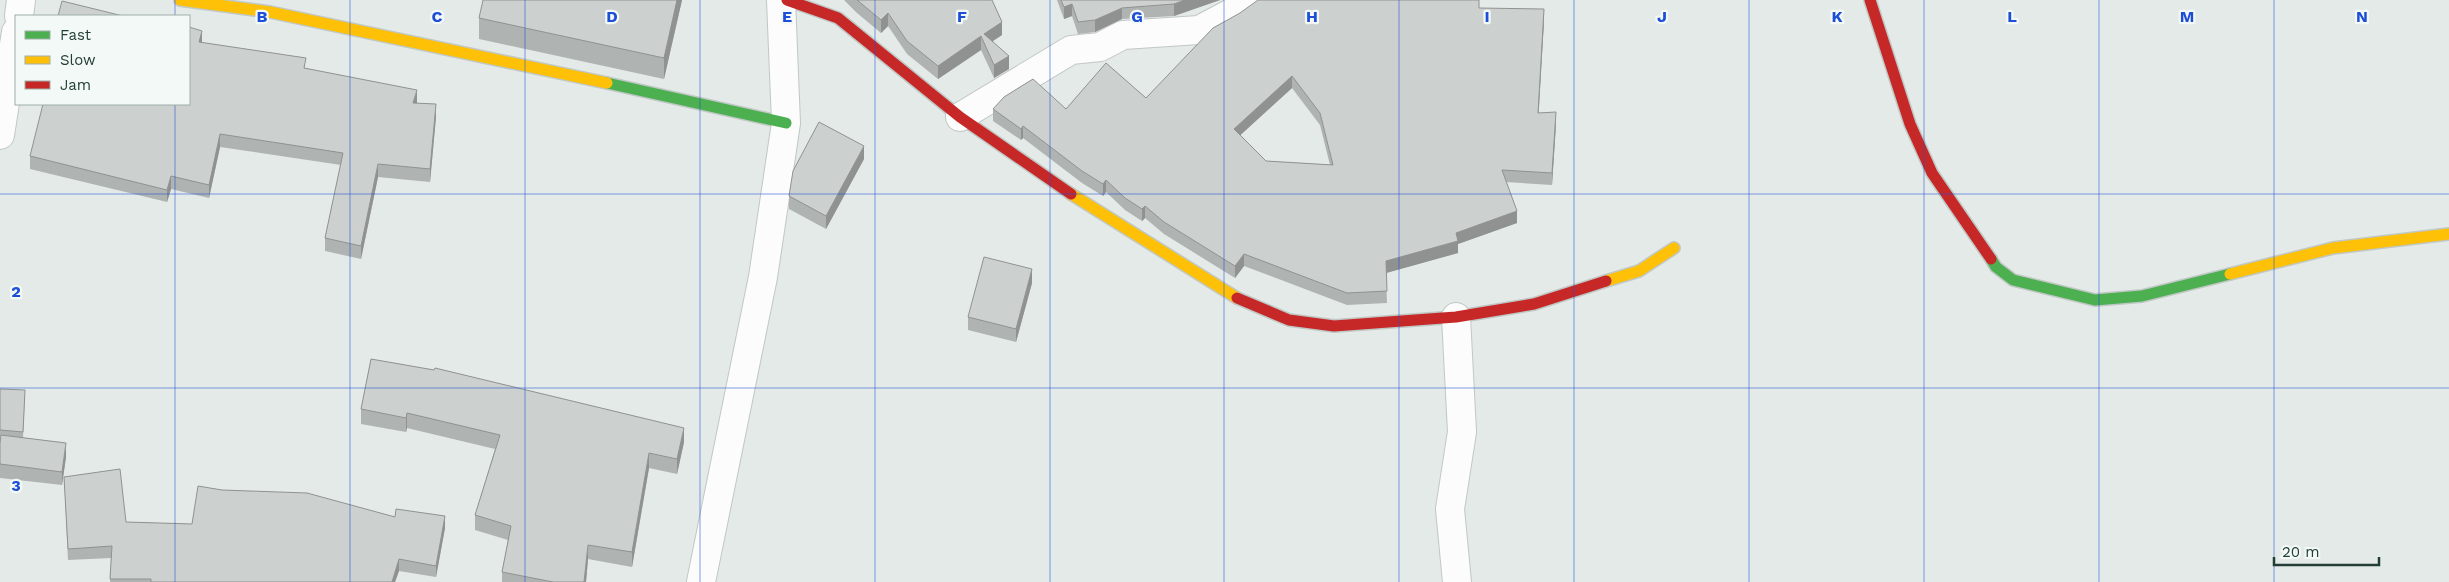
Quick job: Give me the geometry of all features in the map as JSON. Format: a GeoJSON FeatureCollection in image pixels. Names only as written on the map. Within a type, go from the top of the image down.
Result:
{"type":"FeatureCollection","features":[{"type":"Feature","properties":{"kind":"street"},"geometry":{"type":"LineString","coordinates":[[19,15],[21,0]]}},
{"type":"Feature","properties":{"kind":"street"},"geometry":{"type":"LineString","coordinates":[[180,0],[270,12],[726,108],[786,124]]}},
{"type":"Feature","properties":{"kind":"street"},"geometry":{"type":"LineString","coordinates":[[701,582],[763,277],[786,124],[781,0]]}},
{"type":"Feature","properties":{"kind":"street"},"geometry":{"type":"LineString","coordinates":[[787,0],[838,18],[960,117],[1073,196],[1246,303],[1289,320],[1334,326],[1456,317],[1534,304],[1639,271],[1674,248]]}},
{"type":"Feature","properties":{"kind":"street"},"geometry":{"type":"LineString","coordinates":[[960,117],[1071,50],[1100,47],[1123,35],[1199,30],[1231,13],[1248,0]]}},
{"type":"Feature","properties":{"kind":"street"},"geometry":{"type":"LineString","coordinates":[[1870,0],[1910,124],[1932,173],[1996,267],[2013,280],[2095,300],[2142,296],[2333,248],[2449,234]]}},
{"type":"Feature","properties":{"kind":"street"},"geometry":{"type":"LineString","coordinates":[[0,135],[15,38]]}},
{"type":"Feature","properties":{"kind":"street"},"geometry":{"type":"LineString","coordinates":[[1456,317],[1462,432],[1450,509],[1457,582]]}},
{"type":"Feature","properties":{"kind":"building"},"geometry":{"type":"Polygon","coordinates":[[[483,0],[677,0],[664,58],[479,18],[483,0]]]}},
{"type":"Feature","properties":{"kind":"building"},"geometry":{"type":"Polygon","coordinates":[[[857,0],[992,0],[1002,22],[984,34],[1009,56],[994,65],[981,36],[938,66],[907,41],[888,13],[881,20],[857,0]]]}},
{"type":"Feature","properties":{"kind":"building"},"geometry":{"type":"Polygon","coordinates":[[[1061,0],[1185,0],[1174,4],[1122,8],[1095,20],[1078,22],[1072,4],[1064,7],[1061,0]]]}},
{"type":"Feature","properties":{"kind":"building"},"geometry":{"type":"Polygon","coordinates":[[[1258,0],[1479,0],[1479,8],[1544,9],[1538,113],[1556,112],[1552,173],[1502,170],[1517,211],[1456,233],[1458,241],[1386,261],[1387,291],[1347,293],[1244,254],[1235,266],[1164,222],[1145,206],[1142,209],[1125,198],[1106,180],[1103,184],[1082,171],[1023,126],[1021,129],[993,109],[1004,97],[1033,79],[1066,109],[1106,63],[1146,98],[1213,28],[1240,13],[1258,0]],[[1292,76],[1234,129],[1266,161],[1333,165],[1320,113],[1292,76]]]}},
{"type":"Feature","properties":{"kind":"building"},"geometry":{"type":"Polygon","coordinates":[[[62,1],[119,15],[58,15],[62,1]]]}},
{"type":"Feature","properties":{"kind":"building"},"geometry":{"type":"Polygon","coordinates":[[[190,27],[202,31],[199,42],[306,58],[304,68],[417,90],[413,103],[436,104],[430,169],[378,164],[361,246],[325,238],[343,153],[220,134],[209,185],[171,176],[167,190],[30,156],[43,105],[190,105],[190,27]]]}},
{"type":"Feature","properties":{"kind":"building"},"geometry":{"type":"Polygon","coordinates":[[[819,122],[864,146],[826,216],[789,196],[793,171],[819,122]]]}},
{"type":"Feature","properties":{"kind":"building"},"geometry":{"type":"Polygon","coordinates":[[[984,257],[1032,269],[1016,329],[968,317],[984,257]]]}},
{"type":"Feature","properties":{"kind":"building"},"geometry":{"type":"Polygon","coordinates":[[[371,359],[434,370],[435,368],[684,428],[677,459],[649,453],[632,552],[588,545],[584,582],[553,582],[502,572],[511,526],[475,515],[500,435],[407,413],[406,418],[361,409],[371,359]]]}},
{"type":"Feature","properties":{"kind":"building"},"geometry":{"type":"Polygon","coordinates":[[[0,389],[25,390],[23,432],[0,430],[0,389]]]}},
{"type":"Feature","properties":{"kind":"building"},"geometry":{"type":"Polygon","coordinates":[[[1,435],[66,443],[62,472],[0,464],[1,435]]]}},
{"type":"Feature","properties":{"kind":"building"},"geometry":{"type":"Polygon","coordinates":[[[120,469],[126,522],[192,524],[198,486],[222,490],[307,493],[395,517],[396,509],[445,516],[436,566],[399,559],[392,582],[151,582],[151,579],[110,579],[112,546],[68,549],[64,477],[120,469]]]}},
{"type":"Feature","properties":{"kind":"traffic: fast"},"geometry":{"type":"LineString","coordinates":[[607,83],[786,123]]}},
{"type":"Feature","properties":{"kind":"traffic: fast"},"geometry":{"type":"LineString","coordinates":[[1991,259],[1996,267],[2013,280],[2095,300],[2142,296],[2230,274]]}},
{"type":"Feature","properties":{"kind":"traffic: slow"},"geometry":{"type":"LineString","coordinates":[[180,0],[270,12],[607,83]]}},
{"type":"Feature","properties":{"kind":"traffic: slow"},"geometry":{"type":"LineString","coordinates":[[1071,194],[1237,298]]}},
{"type":"Feature","properties":{"kind":"traffic: slow"},"geometry":{"type":"LineString","coordinates":[[2230,274],[2333,248],[2449,234]]}},
{"type":"Feature","properties":{"kind":"traffic: slow"},"geometry":{"type":"LineString","coordinates":[[1606,281],[1639,271],[1674,248]]}},
{"type":"Feature","properties":{"kind":"traffic: jam"},"geometry":{"type":"LineString","coordinates":[[787,0],[838,18],[960,117],[1071,194]]}},
{"type":"Feature","properties":{"kind":"traffic: jam"},"geometry":{"type":"LineString","coordinates":[[1870,0],[1910,124],[1932,173],[1991,259]]}},
{"type":"Feature","properties":{"kind":"traffic: jam"},"geometry":{"type":"LineString","coordinates":[[1237,298],[1289,320],[1334,326],[1456,317],[1534,304],[1606,281]]}}]}
